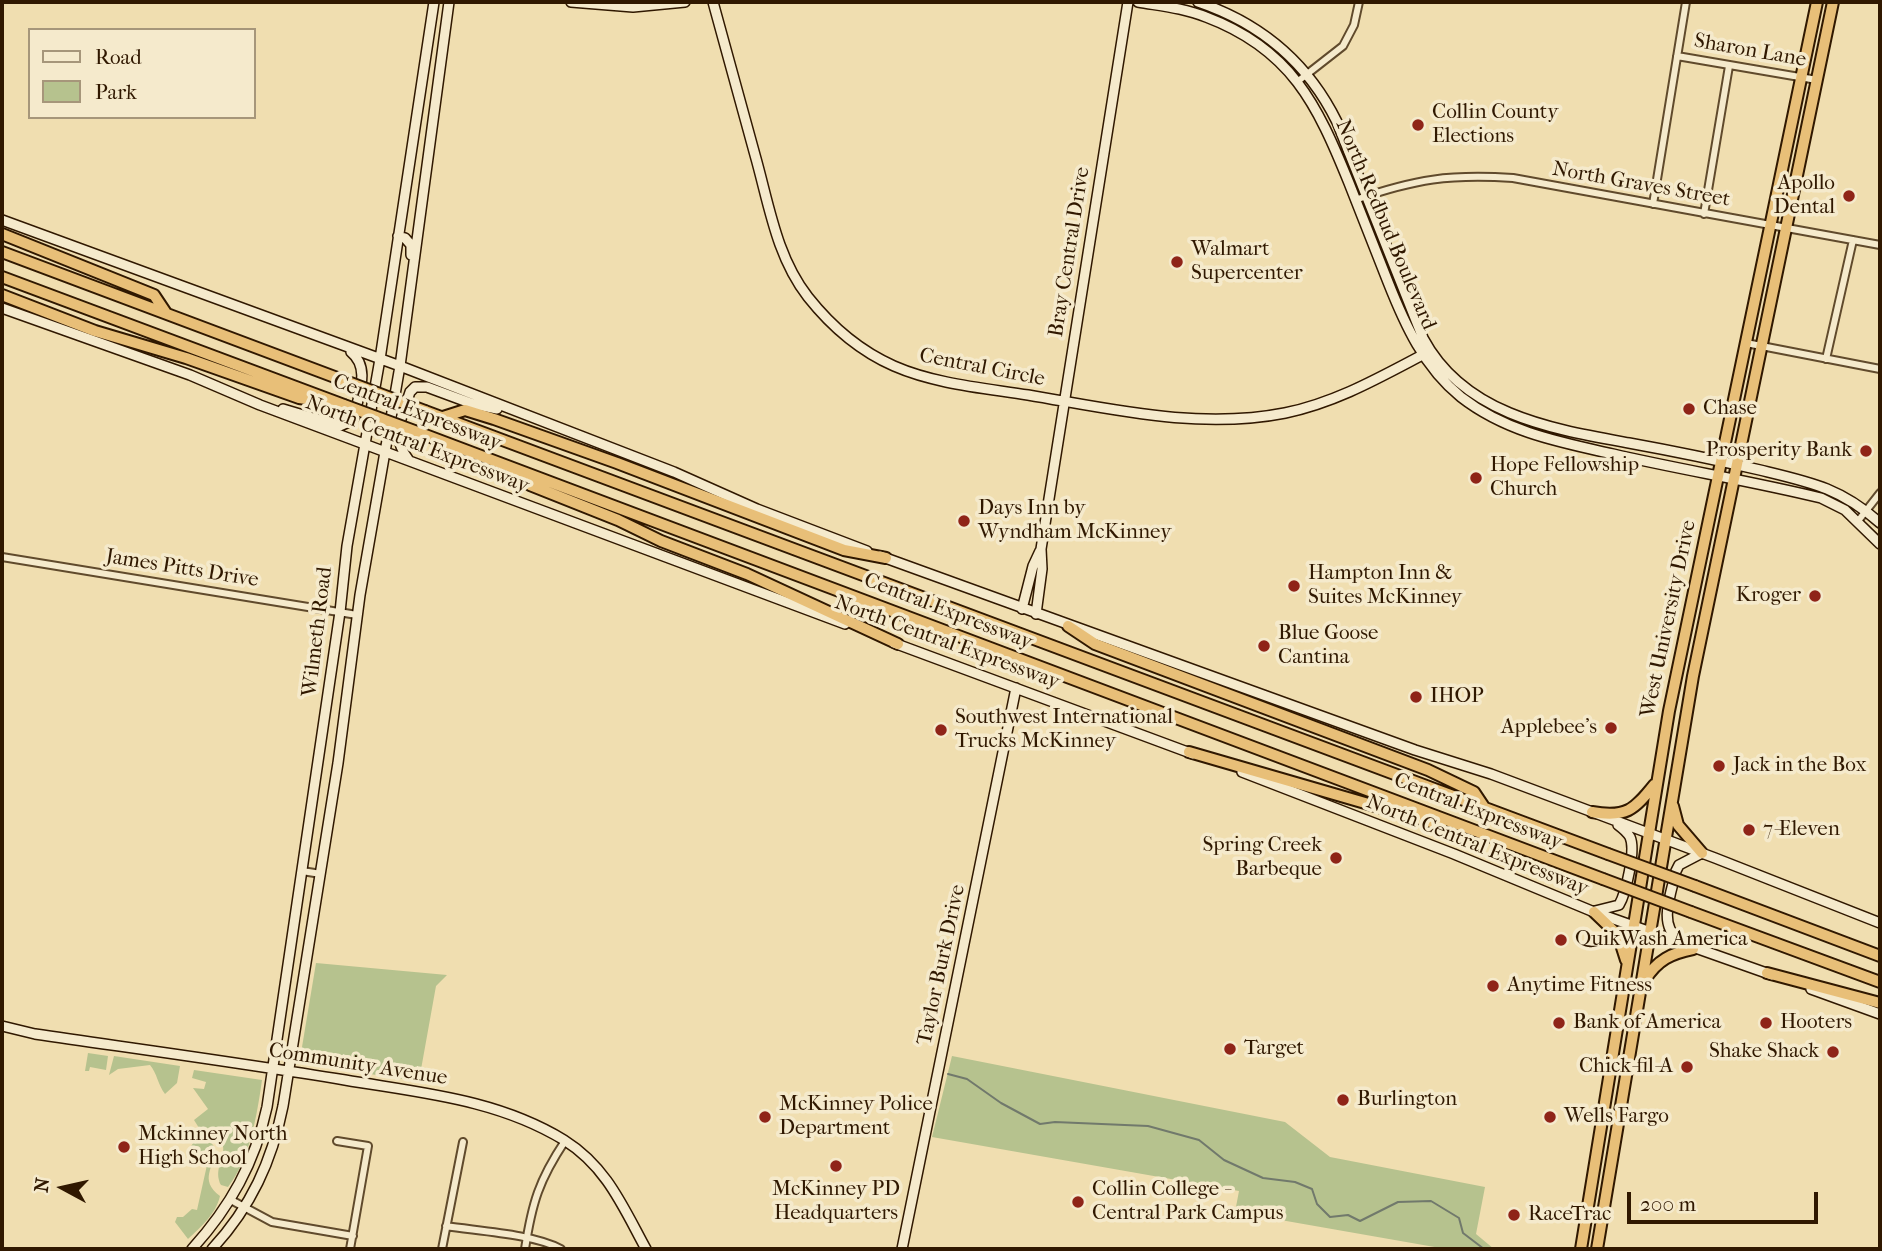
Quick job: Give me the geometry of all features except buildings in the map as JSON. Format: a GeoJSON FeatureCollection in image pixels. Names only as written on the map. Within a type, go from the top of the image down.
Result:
{"type":"FeatureCollection","features":[{"type":"Feature","properties":{"kind":"highway","name":"West University Drive"},"geometry":{"type":"LineString","coordinates":[[1581,1249],[1669,711],[1817,2]]}},
{"type":"Feature","properties":{"kind":"highway","name":"West University Drive"},"geometry":{"type":"LineString","coordinates":[[1597,1249],[1693,676],[1833,2]]}},
{"type":"Feature","properties":{"kind":"highway"},"geometry":{"type":"LineString","coordinates":[[2,234],[154,295],[166,313]]}},
{"type":"Feature","properties":{"kind":"highway","name":"Central Expressway"},"geometry":{"type":"LineString","coordinates":[[2,252],[1880,956]]}},
{"type":"Feature","properties":{"kind":"highway","name":"Central Expressway"},"geometry":{"type":"LineString","coordinates":[[2,277],[1880,982]]}},
{"type":"Feature","properties":{"kind":"highway"},"geometry":{"type":"LineString","coordinates":[[2,295],[95,331],[186,358],[299,398],[344,405]]}},
{"type":"Feature","properties":{"kind":"highway"},"geometry":{"type":"LineString","coordinates":[[443,418],[465,411],[494,419],[844,550],[886,558]]}},
{"type":"Feature","properties":{"kind":"highway"},"geometry":{"type":"LineString","coordinates":[[485,459],[530,485],[618,520],[661,541],[747,574],[898,644]]}},
{"type":"Feature","properties":{"kind":"highway"},"geometry":{"type":"LineString","coordinates":[[1068,626],[1095,644],[1428,770],[1474,792],[1484,807]]}},
{"type":"Feature","properties":{"kind":"highway"},"geometry":{"type":"LineString","coordinates":[[1189,752],[1519,847]]}},
{"type":"Feature","properties":{"kind":"highway"},"geometry":{"type":"LineString","coordinates":[[1592,812],[1613,815],[1627,811],[1640,802],[1656,783]]}},
{"type":"Feature","properties":{"kind":"highway"},"geometry":{"type":"LineString","coordinates":[[1672,797],[1678,825],[1702,853]]}},
{"type":"Feature","properties":{"kind":"highway"},"geometry":{"type":"LineString","coordinates":[[1594,912],[1618,935],[1628,966]]}},
{"type":"Feature","properties":{"kind":"highway"},"geometry":{"type":"LineString","coordinates":[[1642,985],[1651,971],[1665,958],[1693,948]]}},
{"type":"Feature","properties":{"kind":"highway"},"geometry":{"type":"LineString","coordinates":[[1767,973],[1880,1003]]}},
{"type":"Feature","properties":{"kind":"highway"},"geometry":{"type":"LineString","coordinates":[[1608,1081],[1625,1083]]}},
{"type":"Feature","properties":{"kind":"main road","name":"Wilmeth Road"},"geometry":{"type":"LineString","coordinates":[[192,1249],[231,1200],[247,1171],[260,1136],[273,1069],[340,612],[347,546],[363,442],[380,359],[434,2]]}},
{"type":"Feature","properties":{"kind":"main road","name":"Wilmeth Road"},"geometry":{"type":"LineString","coordinates":[[212,1249],[244,1208],[264,1173],[273,1150],[289,1071],[321,874],[357,615],[400,366],[449,2]]}},
{"type":"Feature","properties":{"kind":"main road"},"geometry":{"type":"LineString","coordinates":[[570,2],[633,7],[685,2]]}},
{"type":"Feature","properties":{"kind":"main road","name":"Central Circle"},"geometry":{"type":"LineString","coordinates":[[713,2],[774,229],[792,272],[821,312],[862,349],[905,370],[935,379],[1174,418],[1218,419],[1284,413],[1337,398],[1426,353]]}},
{"type":"Feature","properties":{"kind":"main road","name":"Bray Central Drive"},"geometry":{"type":"LineString","coordinates":[[1036,614],[1042,569],[1041,549],[1063,401],[1128,2]]}},
{"type":"Feature","properties":{"kind":"main road","name":"North Redbud Boulevard"},"geometry":{"type":"LineString","coordinates":[[1138,2],[1192,12],[1231,28],[1271,54],[1297,82],[1327,128],[1399,311],[1446,383],[1471,404],[1512,428],[1544,438],[1821,498],[1845,510],[1880,544]]}},
{"type":"Feature","properties":{"kind":"main road","name":"North Redbud Boulevard"},"geometry":{"type":"LineString","coordinates":[[1198,2],[1226,12],[1265,35],[1308,75],[1337,122],[1426,353],[1485,401],[1509,414],[1547,427],[1736,464],[1819,484],[1866,510],[1880,523]]}},
{"type":"Feature","properties":{"kind":"main road"},"geometry":{"type":"LineString","coordinates":[[415,118],[433,122]]}},
{"type":"Feature","properties":{"kind":"main road"},"geometry":{"type":"LineString","coordinates":[[2,220],[400,366],[674,472],[757,509],[1022,609],[1610,818],[1880,923]]}},
{"type":"Feature","properties":{"kind":"main road"},"geometry":{"type":"LineString","coordinates":[[398,236],[411,244],[404,297],[405,320]]}},
{"type":"Feature","properties":{"kind":"main road","name":"North Central Expressway"},"geometry":{"type":"LineString","coordinates":[[2,308],[190,374],[261,405],[1189,752],[1442,849],[1594,912],[1880,1014]]}},
{"type":"Feature","properties":{"kind":"main road"},"geometry":{"type":"LineString","coordinates":[[261,405],[296,411],[341,426],[349,422],[354,418],[363,368],[360,359],[347,348]]}},
{"type":"Feature","properties":{"kind":"main road"},"geometry":{"type":"LineString","coordinates":[[410,461],[399,448],[397,435],[410,392],[415,387],[427,387],[473,404],[519,413]]}},
{"type":"Feature","properties":{"kind":"main road"},"geometry":{"type":"LineString","coordinates":[[1544,438],[1547,427]]}},
{"type":"Feature","properties":{"kind":"main road"},"geometry":{"type":"LineString","coordinates":[[1633,459],[1635,453],[1640,450],[1662,454],[1681,453]]}},
{"type":"Feature","properties":{"kind":"main road","name":"Bray Central Drive"},"geometry":{"type":"LineString","coordinates":[[1022,609],[1033,566],[1041,549]]}},
{"type":"Feature","properties":{"kind":"main road","name":"Taylor Burk Drive"},"geometry":{"type":"LineString","coordinates":[[902,1249],[1016,688]]}},
{"type":"Feature","properties":{"kind":"main road"},"geometry":{"type":"LineString","coordinates":[[1594,912],[1619,905],[1628,878],[1630,838],[1610,818]]}},
{"type":"Feature","properties":{"kind":"main road"},"geometry":{"type":"LineString","coordinates":[[1693,948],[1670,933],[1667,918],[1677,868],[1702,853]]}},
{"type":"Feature","properties":{"kind":"main road","name":"Community Avenue"},"geometry":{"type":"LineString","coordinates":[[2,1026],[34,1034],[474,1101],[515,1115],[565,1141],[595,1166],[613,1187],[646,1249]]}},
{"type":"Feature","properties":{"kind":"street"},"geometry":{"type":"LineString","coordinates":[[1297,82],[1343,46],[1354,25],[1359,2]]}},
{"type":"Feature","properties":{"kind":"street"},"geometry":{"type":"LineString","coordinates":[[1653,204],[1686,2]]}},
{"type":"Feature","properties":{"kind":"street","name":"Sharon Lane"},"geometry":{"type":"LineString","coordinates":[[1677,56],[1817,80]]}},
{"type":"Feature","properties":{"kind":"street"},"geometry":{"type":"LineString","coordinates":[[1704,214],[1729,66]]}},
{"type":"Feature","properties":{"kind":"street","name":"North Graves Street"},"geometry":{"type":"LineString","coordinates":[[1355,200],[1419,180],[1468,176],[1513,178],[1880,245]]}},
{"type":"Feature","properties":{"kind":"street"},"geometry":{"type":"LineString","coordinates":[[1826,359],[1853,240]]}},
{"type":"Feature","properties":{"kind":"street"},"geometry":{"type":"LineString","coordinates":[[1746,343],[1880,369]]}},
{"type":"Feature","properties":{"kind":"street"},"geometry":{"type":"LineString","coordinates":[[1858,521],[1880,493]]}},
{"type":"Feature","properties":{"kind":"street","name":"James Pitts Drive"},"geometry":{"type":"LineString","coordinates":[[2,557],[357,615]]}},
{"type":"Feature","properties":{"kind":"street"},"geometry":{"type":"LineString","coordinates":[[302,872],[321,874]]}},
{"type":"Feature","properties":{"kind":"street"},"geometry":{"type":"LineString","coordinates":[[525,1249],[535,1195],[547,1168],[565,1141]]}},
{"type":"Feature","properties":{"kind":"street"},"geometry":{"type":"LineString","coordinates":[[337,1142],[368,1146],[350,1249]]}},
{"type":"Feature","properties":{"kind":"street"},"geometry":{"type":"LineString","coordinates":[[442,1249],[463,1142]]}},
{"type":"Feature","properties":{"kind":"street"},"geometry":{"type":"LineString","coordinates":[[231,1200],[280,1224],[353,1236]]}},
{"type":"Feature","properties":{"kind":"street"},"geometry":{"type":"LineString","coordinates":[[446,1226],[527,1239],[561,1249]]}},
{"type":"Feature","properties":{"kind":"green space"},"geometry":{"type":"Polygon","coordinates":[[[316,963],[447,975],[436,986],[420,1075],[415,1081],[306,1064],[306,1058],[301,1053],[316,963]]]}},
{"type":"Feature","properties":{"kind":"green space"},"geometry":{"type":"Polygon","coordinates":[[[88,1053],[108,1056],[106,1070],[90,1067],[89,1071],[85,1071],[88,1053]]]}},
{"type":"Feature","properties":{"kind":"green space"},"geometry":{"type":"Polygon","coordinates":[[[114,1056],[180,1066],[177,1083],[165,1094],[150,1065],[118,1069],[109,1075],[114,1056]]]}},
{"type":"Feature","properties":{"kind":"green space"},"geometry":{"type":"Polygon","coordinates":[[[952,1056],[1285,1122],[1330,1157],[1485,1187],[1476,1234],[1494,1249],[1446,1249],[1235,1212],[1239,1191],[932,1137],[952,1056]]]}},
{"type":"Feature","properties":{"kind":"green space"},"geometry":{"type":"Polygon","coordinates":[[[194,1070],[262,1080],[247,1150],[228,1187],[221,1185],[219,1177],[222,1144],[210,1129],[199,1128],[194,1120],[208,1109],[193,1088],[204,1089],[206,1082],[192,1078],[194,1070]]]}},
{"type":"Feature","properties":{"kind":"green space"},"geometry":{"type":"Polygon","coordinates":[[[208,1138],[215,1148],[209,1179],[213,1190],[220,1196],[212,1214],[188,1239],[175,1222],[177,1217],[183,1217],[192,1209],[197,1210],[207,1165],[202,1163],[198,1153],[190,1148],[195,1140],[208,1138]]]}},
{"type":"Feature","properties":{"kind":"waterway"},"geometry":{"type":"LineString","coordinates":[[948,1074],[967,1079],[1001,1103],[1040,1124],[1055,1122],[1148,1126],[1199,1140],[1224,1160],[1263,1178],[1295,1182],[1312,1189],[1317,1204],[1330,1217],[1348,1215],[1360,1221],[1398,1202],[1431,1201],[1459,1218],[1463,1233],[1484,1249]]}},
{"type":"Feature","properties":{"kind":"place","name":"Collin County Elections"},"geometry":{"type":"Point","coordinates":[1418,125]}},
{"type":"Feature","properties":{"kind":"place","name":"Apollo Dental"},"geometry":{"type":"Point","coordinates":[1849,196]}},
{"type":"Feature","properties":{"kind":"place","name":"Walmart Supercenter"},"geometry":{"type":"Point","coordinates":[1177,262]}},
{"type":"Feature","properties":{"kind":"place","name":"Chase"},"geometry":{"type":"Point","coordinates":[1689,409]}},
{"type":"Feature","properties":{"kind":"place","name":"Prosperity Bank"},"geometry":{"type":"Point","coordinates":[1866,451]}},
{"type":"Feature","properties":{"kind":"place","name":"Hope Fellowship Church"},"geometry":{"type":"Point","coordinates":[1476,478]}},
{"type":"Feature","properties":{"kind":"place","name":"Days Inn by Wyndham McKinney"},"geometry":{"type":"Point","coordinates":[964,521]}},
{"type":"Feature","properties":{"kind":"place","name":"Hampton Inn & Suites McKinney"},"geometry":{"type":"Point","coordinates":[1294,586]}},
{"type":"Feature","properties":{"kind":"place","name":"Kroger"},"geometry":{"type":"Point","coordinates":[1815,596]}},
{"type":"Feature","properties":{"kind":"place","name":"Blue Goose Cantina"},"geometry":{"type":"Point","coordinates":[1264,646]}},
{"type":"Feature","properties":{"kind":"place","name":"IHOP"},"geometry":{"type":"Point","coordinates":[1416,697]}},
{"type":"Feature","properties":{"kind":"place","name":"Applebee's"},"geometry":{"type":"Point","coordinates":[1611,728]}},
{"type":"Feature","properties":{"kind":"place","name":"Southwest International Trucks McKinney"},"geometry":{"type":"Point","coordinates":[941,730]}},
{"type":"Feature","properties":{"kind":"place","name":"Jack in the Box"},"geometry":{"type":"Point","coordinates":[1719,766]}},
{"type":"Feature","properties":{"kind":"place","name":"7-Eleven"},"geometry":{"type":"Point","coordinates":[1749,830]}},
{"type":"Feature","properties":{"kind":"place","name":"Spring Creek Barbeque"},"geometry":{"type":"Point","coordinates":[1336,858]}},
{"type":"Feature","properties":{"kind":"place","name":"QuikWash America"},"geometry":{"type":"Point","coordinates":[1561,940]}},
{"type":"Feature","properties":{"kind":"place","name":"Anytime Fitness"},"geometry":{"type":"Point","coordinates":[1493,986]}},
{"type":"Feature","properties":{"kind":"place","name":"Bank of America"},"geometry":{"type":"Point","coordinates":[1559,1023]}},
{"type":"Feature","properties":{"kind":"place","name":"Hooters"},"geometry":{"type":"Point","coordinates":[1766,1023]}},
{"type":"Feature","properties":{"kind":"place","name":"Target"},"geometry":{"type":"Point","coordinates":[1230,1049]}},
{"type":"Feature","properties":{"kind":"place","name":"Shake Shack"},"geometry":{"type":"Point","coordinates":[1833,1052]}},
{"type":"Feature","properties":{"kind":"place","name":"Chick-fil-A"},"geometry":{"type":"Point","coordinates":[1687,1067]}},
{"type":"Feature","properties":{"kind":"place","name":"Burlington"},"geometry":{"type":"Point","coordinates":[1343,1100]}},
{"type":"Feature","properties":{"kind":"place","name":"McKinney Police Department"},"geometry":{"type":"Point","coordinates":[765,1117]}},
{"type":"Feature","properties":{"kind":"place","name":"Wells Fargo"},"geometry":{"type":"Point","coordinates":[1550,1117]}},
{"type":"Feature","properties":{"kind":"place","name":"Mckinney North High School"},"geometry":{"type":"Point","coordinates":[124,1147]}},
{"type":"Feature","properties":{"kind":"place","name":"McKinney PD Headquarters"},"geometry":{"type":"Point","coordinates":[836,1166]}},
{"type":"Feature","properties":{"kind":"place","name":"Collin College - Central Park Campus"},"geometry":{"type":"Point","coordinates":[1078,1202]}},
{"type":"Feature","properties":{"kind":"place","name":"RaceTrac"},"geometry":{"type":"Point","coordinates":[1514,1215]}}]}
